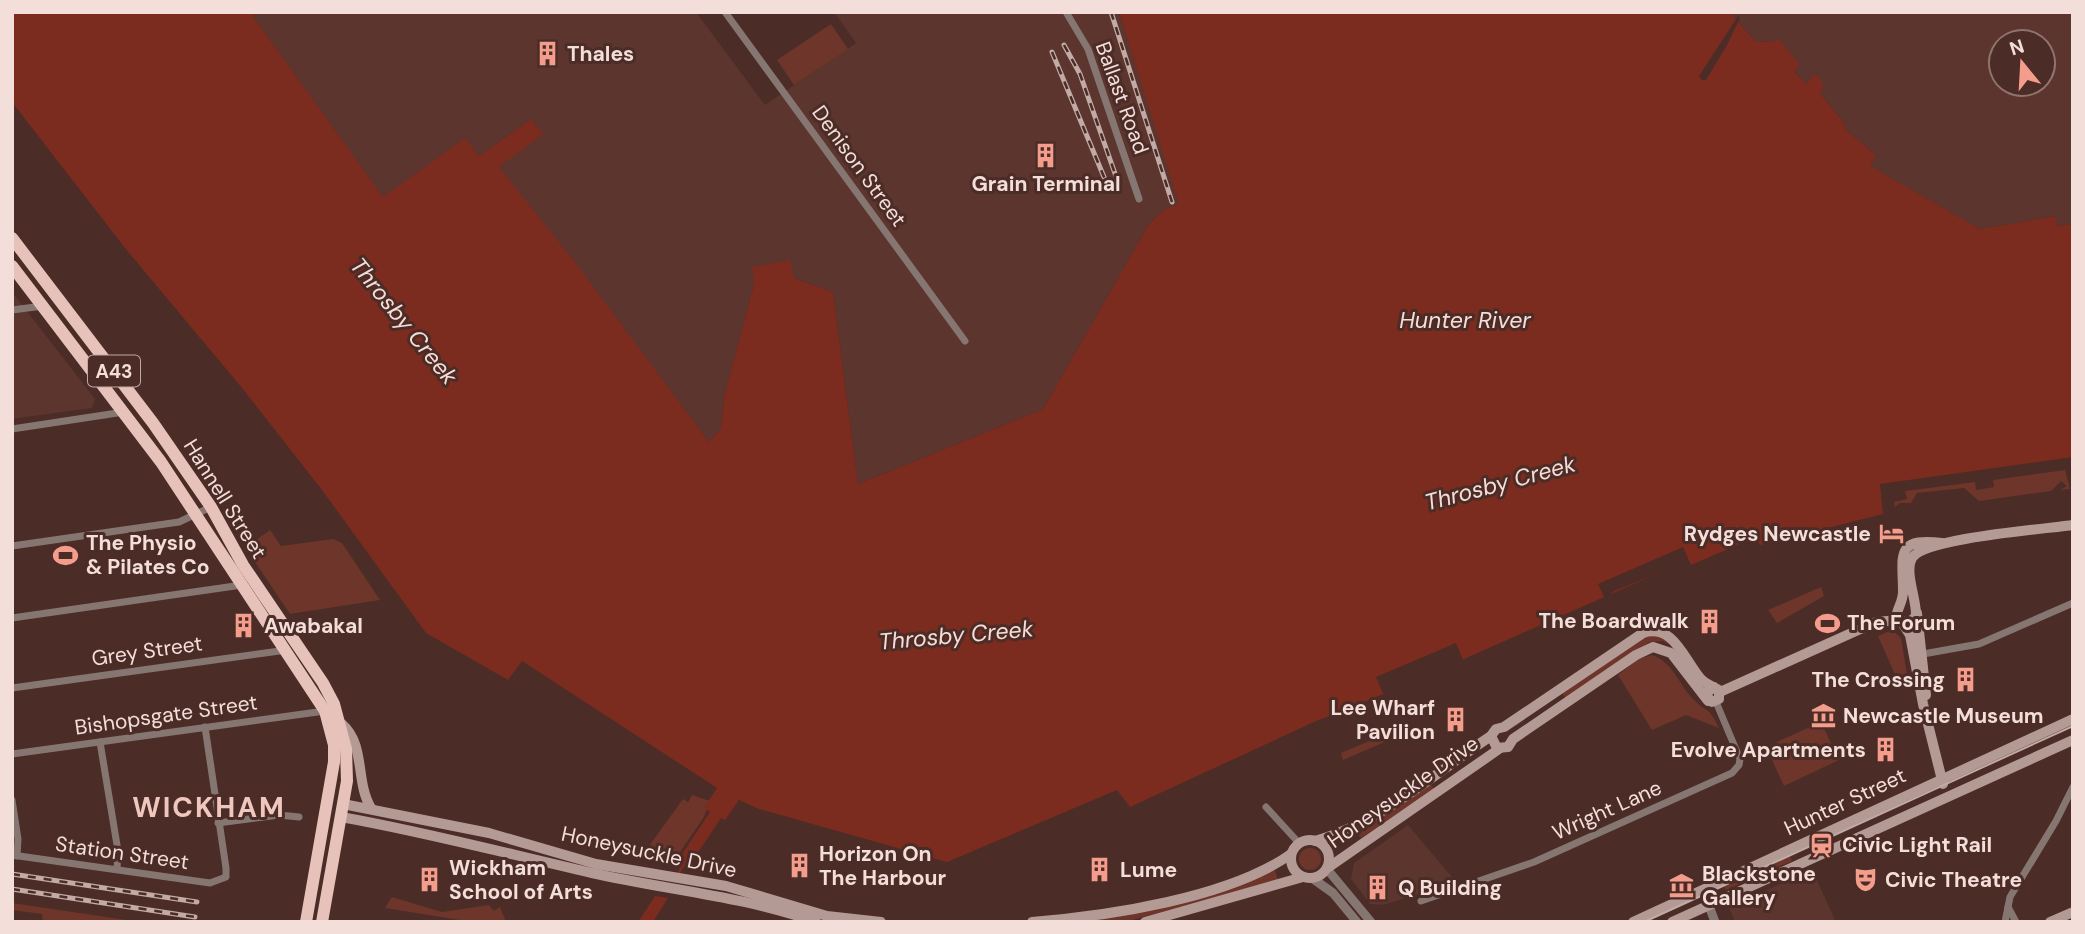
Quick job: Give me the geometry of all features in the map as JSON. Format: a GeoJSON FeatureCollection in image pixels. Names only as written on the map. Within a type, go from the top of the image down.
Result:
{"type":"FeatureCollection","features":[{"type":"Feature","properties":{"kind":"highway","name":"Hannell Street"},"geometry":{"type":"LineString","coordinates":[[12,238],[153,423],[211,507],[243,565],[323,683],[342,724],[347,765],[342,811]]}},
{"type":"Feature","properties":{"kind":"highway","name":"Hannell Street"},"geometry":{"type":"LineString","coordinates":[[12,266],[124,412],[198,515],[325,711],[334,745],[334,762],[326,807]]}},
{"type":"Feature","properties":{"kind":"highway","name":"Honeysuckle Drive"},"geometry":{"type":"LineString","coordinates":[[326,807],[342,811]]}},
{"type":"Feature","properties":{"kind":"highway","name":"A43"},"geometry":{"type":"LineString","coordinates":[[306,922],[326,807]]}},
{"type":"Feature","properties":{"kind":"highway","name":"A43"},"geometry":{"type":"LineString","coordinates":[[322,922],[342,811]]}},
{"type":"Feature","properties":{"kind":"main road"},"geometry":{"type":"LineString","coordinates":[[1919,654],[1900,620],[1903,595],[1900,562],[1905,550],[1920,542],[1942,543],[2073,525]]}},
{"type":"Feature","properties":{"kind":"main road"},"geometry":{"type":"LineString","coordinates":[[1942,543],[1921,550],[1911,560],[1927,718],[1942,780],[1949,796]]}},
{"type":"Feature","properties":{"kind":"main road"},"geometry":{"type":"LineString","coordinates":[[1869,625],[1910,603],[1917,612]]}},
{"type":"Feature","properties":{"kind":"main road"},"geometry":{"type":"LineString","coordinates":[[1513,739],[1512,733],[1504,727],[1496,729],[1491,736],[1493,744],[1499,749],[1508,747],[1513,739],[1636,655],[1653,647],[1671,653],[1715,695],[1869,625],[1884,620],[1912,622],[1917,612]]}},
{"type":"Feature","properties":{"kind":"main road","name":"Honeysuckle Drive"},"geometry":{"type":"LineString","coordinates":[[1504,727],[1649,631],[1669,636],[1715,695]]}},
{"type":"Feature","properties":{"kind":"main road","name":"Hunter Street"},"geometry":{"type":"LineString","coordinates":[[1633,922],[2073,719]]}},
{"type":"Feature","properties":{"kind":"main road"},"geometry":{"type":"LineString","coordinates":[[342,724],[356,743],[364,794],[371,808]]}},
{"type":"Feature","properties":{"kind":"main road","name":"Honeysuckle Drive"},"geometry":{"type":"LineString","coordinates":[[1315,841],[1367,820],[1491,736]]}},
{"type":"Feature","properties":{"kind":"main road","name":"Hunter Street"},"geometry":{"type":"LineString","coordinates":[[1672,922],[2073,740]]}},
{"type":"Feature","properties":{"kind":"main road","name":"Honeysuckle Drive"},"geometry":{"type":"LineString","coordinates":[[1328,868],[1499,749]]}},
{"type":"Feature","properties":{"kind":"main road","name":"Honeysuckle Drive"},"geometry":{"type":"LineString","coordinates":[[342,811],[371,808],[489,833],[596,864],[661,879],[750,892],[827,916],[881,922]]}},
{"type":"Feature","properties":{"kind":"main road","name":"Honeysuckle Drive"},"geometry":{"type":"LineString","coordinates":[[342,811],[594,873],[661,879]]}},
{"type":"Feature","properties":{"kind":"main road"},"geometry":{"type":"LineString","coordinates":[[1032,922],[1120,911],[1194,894],[1267,870],[1291,854],[1298,842],[1315,841],[1327,853],[1328,868],[1307,878],[1146,922]]}},
{"type":"Feature","properties":{"kind":"main road"},"geometry":{"type":"LineString","coordinates":[[1291,854],[1293,866],[1307,878]]}},
{"type":"Feature","properties":{"kind":"main road","name":"Honeysuckle Drive"},"geometry":{"type":"LineString","coordinates":[[684,883],[817,922]]}},
{"type":"Feature","properties":{"kind":"main road"},"geometry":{"type":"LineString","coordinates":[[2050,922],[2073,912]]}},
{"type":"Feature","properties":{"kind":"street","name":"Denison Street"},"geometry":{"type":"LineString","coordinates":[[725,12],[965,341]]}},
{"type":"Feature","properties":{"kind":"street","name":"Ballast Road"},"geometry":{"type":"LineString","coordinates":[[1066,12],[1088,48],[1139,199]]}},
{"type":"Feature","properties":{"kind":"street"},"geometry":{"type":"LineString","coordinates":[[12,310],[43,306]]}},
{"type":"Feature","properties":{"kind":"street"},"geometry":{"type":"LineString","coordinates":[[12,429],[124,412]]}},
{"type":"Feature","properties":{"kind":"street"},"geometry":{"type":"LineString","coordinates":[[12,546],[179,522],[211,507]]}},
{"type":"Feature","properties":{"kind":"street"},"geometry":{"type":"LineString","coordinates":[[12,618],[242,584]]}},
{"type":"Feature","properties":{"kind":"street"},"geometry":{"type":"LineString","coordinates":[[1919,654],[1979,644],[2073,603]]}},
{"type":"Feature","properties":{"kind":"street","name":"Grey Street"},"geometry":{"type":"LineString","coordinates":[[12,688],[287,649]]}},
{"type":"Feature","properties":{"kind":"street","name":"Wright Lane"},"geometry":{"type":"LineString","coordinates":[[1421,901],[1575,845],[1738,767],[1740,756],[1715,695]]}},
{"type":"Feature","properties":{"kind":"street","name":"Bishopsgate Street"},"geometry":{"type":"LineString","coordinates":[[12,754],[325,711]]}},
{"type":"Feature","properties":{"kind":"street"},"geometry":{"type":"LineString","coordinates":[[205,727],[218,823],[279,815],[299,817]]}},
{"type":"Feature","properties":{"kind":"street"},"geometry":{"type":"LineString","coordinates":[[100,742],[118,851],[117,869]]}},
{"type":"Feature","properties":{"kind":"street"},"geometry":{"type":"LineString","coordinates":[[2005,922],[2016,886],[2056,821],[2073,787]]}},
{"type":"Feature","properties":{"kind":"street"},"geometry":{"type":"LineString","coordinates":[[12,800],[18,839],[15,856]]}},
{"type":"Feature","properties":{"kind":"street"},"geometry":{"type":"LineString","coordinates":[[1266,807],[1298,842]]}},
{"type":"Feature","properties":{"kind":"street","name":"Station Street"},"geometry":{"type":"LineString","coordinates":[[15,856],[210,883],[226,877],[218,823]]}},
{"type":"Feature","properties":{"kind":"street"},"geometry":{"type":"LineString","coordinates":[[1328,868],[1371,922]]}},
{"type":"Feature","properties":{"kind":"street"},"geometry":{"type":"LineString","coordinates":[[1307,878],[1333,893],[1357,922]]}},
{"type":"Feature","properties":{"kind":"street"},"geometry":{"type":"LineString","coordinates":[[1709,887],[1708,905],[1716,922]]}},
{"type":"Feature","properties":{"kind":"street"},"geometry":{"type":"LineString","coordinates":[[2008,907],[2016,922]]}},
{"type":"Feature","properties":{"kind":"shaded area"},"geometry":{"type":"Polygon","coordinates":[[[258,12],[696,12],[765,105],[856,43],[834,12],[1119,12],[1180,204],[1164,210],[1149,224],[1043,409],[858,484],[833,292],[794,278],[754,284],[724,397],[721,428],[709,442],[498,167],[542,134],[531,119],[479,156],[464,139],[383,198],[253,16],[258,12]]]}},
{"type":"Feature","properties":{"kind":"shaded area"},"geometry":{"type":"Polygon","coordinates":[[[1730,12],[2073,12],[2073,224],[2057,226],[2055,216],[1980,229],[1869,166],[1876,155],[1846,130],[1844,123],[1820,93],[1817,73],[1806,85],[1772,42],[1755,41],[1730,12]]]}},
{"type":"Feature","properties":{"kind":"shaded area"},"geometry":{"type":"Polygon","coordinates":[[[831,24],[848,49],[794,85],[777,60],[831,24]]]}},
{"type":"Feature","properties":{"kind":"shaded area"},"geometry":{"type":"Polygon","coordinates":[[[12,292],[95,399],[92,408],[12,419],[12,292]]]}},
{"type":"Feature","properties":{"kind":"shaded area"},"geometry":{"type":"Polygon","coordinates":[[[2065,470],[2070,489],[2060,490],[2067,486],[2061,481],[2051,491],[1979,501],[1964,488],[1917,493],[1911,503],[1900,503],[1895,507],[1894,502],[1907,499],[1905,491],[1975,482],[1976,490],[1994,487],[1993,480],[2065,470]]]}},
{"type":"Feature","properties":{"kind":"shaded area"},"geometry":{"type":"Polygon","coordinates":[[[270,530],[281,546],[333,539],[342,543],[380,600],[290,614],[253,559],[249,545],[270,530]]]}},
{"type":"Feature","properties":{"kind":"shaded area"},"geometry":{"type":"Polygon","coordinates":[[[1821,587],[1824,596],[1777,623],[1768,610],[1821,587]]]}},
{"type":"Feature","properties":{"kind":"shaded area"},"geometry":{"type":"Polygon","coordinates":[[[1892,630],[1901,638],[1907,674],[1897,679],[1878,636],[1892,630]]]}},
{"type":"Feature","properties":{"kind":"shaded area"},"geometry":{"type":"Polygon","coordinates":[[[1643,634],[1660,634],[1670,645],[1663,641],[1649,642],[1566,699],[1561,691],[1643,634]]]}},
{"type":"Feature","properties":{"kind":"shaded area"},"geometry":{"type":"Polygon","coordinates":[[[1652,655],[1671,668],[1694,700],[1710,713],[1719,728],[1686,715],[1652,730],[1618,675],[1639,659],[1652,655]]]}},
{"type":"Feature","properties":{"kind":"shaded area"},"geometry":{"type":"Polygon","coordinates":[[[1821,722],[1839,760],[1784,786],[1766,747],[1821,722]]]}},
{"type":"Feature","properties":{"kind":"shaded area"},"geometry":{"type":"Polygon","coordinates":[[[1405,726],[1408,732],[1343,760],[1341,753],[1405,726]]]}},
{"type":"Feature","properties":{"kind":"shaded area"},"geometry":{"type":"Polygon","coordinates":[[[1428,781],[1434,789],[1361,838],[1355,830],[1428,781]]]}},
{"type":"Feature","properties":{"kind":"shaded area"},"geometry":{"type":"Polygon","coordinates":[[[692,795],[710,801],[704,817],[676,858],[664,862],[641,857],[683,799],[688,802],[692,795]]]}},
{"type":"Feature","properties":{"kind":"shaded area"},"geometry":{"type":"Polygon","coordinates":[[[1408,825],[1456,882],[1383,905],[1370,904],[1351,879],[1354,863],[1408,825]]]}},
{"type":"Feature","properties":{"kind":"shaded area"},"geometry":{"type":"Polygon","coordinates":[[[1310,848],[1320,855],[1321,859],[1314,869],[1310,870],[1300,863],[1299,859],[1306,849],[1310,848]]]}},
{"type":"Feature","properties":{"kind":"shaded area"},"geometry":{"type":"Polygon","coordinates":[[[1790,856],[1792,861],[1726,890],[1724,887],[1790,856]]]}},
{"type":"Feature","properties":{"kind":"shaded area"},"geometry":{"type":"Polygon","coordinates":[[[1812,869],[1836,922],[1735,922],[1729,908],[1812,869]]]}},
{"type":"Feature","properties":{"kind":"shaded area"},"geometry":{"type":"Polygon","coordinates":[[[1275,870],[1278,880],[1125,922],[1059,922],[1243,881],[1275,870]]]}},
{"type":"Feature","properties":{"kind":"shaded area"},"geometry":{"type":"Polygon","coordinates":[[[392,897],[442,912],[489,905],[494,911],[500,907],[505,919],[503,922],[472,922],[385,908],[392,897]]]}},
{"type":"Feature","properties":{"kind":"shaded area"},"geometry":{"type":"Polygon","coordinates":[[[12,903],[140,922],[43,922],[42,914],[12,910],[12,903]]]}},
{"type":"Feature","properties":{"kind":"water","name":"Hunter River"},"geometry":{"type":"Polygon","coordinates":[[[12,12],[258,12],[253,16],[383,197],[465,138],[479,156],[531,119],[543,134],[499,167],[574,261],[709,442],[721,428],[724,397],[754,284],[752,267],[790,260],[794,278],[833,292],[858,484],[1043,409],[1149,224],[1164,210],[1179,204],[1119,12],[1730,12],[1755,41],[1772,42],[1779,39],[1799,63],[1795,72],[1806,84],[1816,73],[1824,86],[1820,93],[1844,123],[1846,130],[1876,155],[1870,166],[1980,229],[2056,216],[2057,226],[2073,224],[2073,457],[1880,484],[1883,514],[1760,545],[1756,537],[1691,565],[1688,560],[1455,663],[1451,657],[1384,687],[1386,693],[1314,722],[1130,807],[1117,790],[947,862],[759,809],[739,800],[725,820],[721,818],[689,866],[676,863],[710,812],[704,808],[717,788],[522,661],[508,680],[426,633],[322,490],[242,388],[125,248],[12,102],[12,12]]]}},
{"type":"Feature","properties":{"kind":"water"},"geometry":{"type":"Polygon","coordinates":[[[655,896],[668,898],[653,922],[638,922],[655,896]]]}},
{"type":"Feature","properties":{"kind":"pier"},"geometry":{"type":"Polygon","coordinates":[[[1738,16],[1740,18],[1726,47],[1706,80],[1702,80],[1699,76],[1738,16]]]}},
{"type":"Feature","properties":{"kind":"pier"},"geometry":{"type":"Polygon","coordinates":[[[1683,547],[1691,565],[1671,568],[1614,591],[1605,599],[1598,584],[1683,547]]]}},
{"type":"Feature","properties":{"kind":"pier"},"geometry":{"type":"Polygon","coordinates":[[[1456,643],[1463,660],[1452,664],[1445,661],[1390,686],[1389,691],[1383,694],[1376,677],[1456,643]]]}},
{"type":"Feature","properties":{"kind":"waterway"},"geometry":{"type":"LineString","coordinates":[[677,875],[685,863]]}},
{"type":"Feature","properties":{"kind":"tram line"},"geometry":{"type":"LineString","coordinates":[[1644,922],[2073,726]]}},
{"type":"Feature","properties":{"kind":"railway"},"geometry":{"type":"LineString","coordinates":[[1111,12],[1172,202]]}},
{"type":"Feature","properties":{"kind":"railway"},"geometry":{"type":"LineString","coordinates":[[1064,45],[1080,74],[1119,185]]}},
{"type":"Feature","properties":{"kind":"railway"},"geometry":{"type":"LineString","coordinates":[[1052,52],[1109,189]]}},
{"type":"Feature","properties":{"kind":"railway"},"geometry":{"type":"LineString","coordinates":[[12,874],[197,902]]}},
{"type":"Feature","properties":{"kind":"railway"},"geometry":{"type":"LineString","coordinates":[[12,889],[195,917]]}},
{"type":"Feature","properties":{"kind":"place","name":"Thales"},"geometry":{"type":"Point","coordinates":[547,54]}},
{"type":"Feature","properties":{"kind":"place","name":"Grain Terminal"},"geometry":{"type":"Point","coordinates":[1046,155]}},
{"type":"Feature","properties":{"kind":"place","name":"Rydges Newcastle"},"geometry":{"type":"Point","coordinates":[1891,534]}},
{"type":"Feature","properties":{"kind":"place","name":"The Physio & Pilates Co"},"geometry":{"type":"Point","coordinates":[66,555]}},
{"type":"Feature","properties":{"kind":"place","name":"The Boardwalk"},"geometry":{"type":"Point","coordinates":[1709,621]}},
{"type":"Feature","properties":{"kind":"place","name":"The Forum"},"geometry":{"type":"Point","coordinates":[1827,623]}},
{"type":"Feature","properties":{"kind":"place","name":"Awabakal"},"geometry":{"type":"Point","coordinates":[244,626]}},
{"type":"Feature","properties":{"kind":"place","name":"The Crossing"},"geometry":{"type":"Point","coordinates":[1965,680]}},
{"type":"Feature","properties":{"kind":"place","name":"Newcastle Museum"},"geometry":{"type":"Point","coordinates":[1823,716]}},
{"type":"Feature","properties":{"kind":"place","name":"Lee Wharf Pavilion"},"geometry":{"type":"Point","coordinates":[1455,720]}},
{"type":"Feature","properties":{"kind":"place","name":"Evolve Apartments"},"geometry":{"type":"Point","coordinates":[1886,750]}},
{"type":"Feature","properties":{"kind":"place","name":"Civic Light Rail"},"geometry":{"type":"Point","coordinates":[1822,845]}},
{"type":"Feature","properties":{"kind":"place","name":"Horizon On The Harbour"},"geometry":{"type":"Point","coordinates":[799,866]}},
{"type":"Feature","properties":{"kind":"place","name":"Lume"},"geometry":{"type":"Point","coordinates":[1100,870]}},
{"type":"Feature","properties":{"kind":"place","name":"Wickham School of Arts"},"geometry":{"type":"Point","coordinates":[429,880]}},
{"type":"Feature","properties":{"kind":"place","name":"Civic Theatre"},"geometry":{"type":"Point","coordinates":[1865,880]}},
{"type":"Feature","properties":{"kind":"place","name":"Blackstone Gallery"},"geometry":{"type":"Point","coordinates":[1682,886]}},
{"type":"Feature","properties":{"kind":"place","name":"Q Building"},"geometry":{"type":"Point","coordinates":[1378,888]}},
{"type":"Feature","properties":{"kind":"district","name":"WICKHAM"},"geometry":{"type":"Point","coordinates":[209,807]}},
{"type":"Feature","properties":{"kind":"water label","name":"Throsby Creek"},"geometry":{"type":"Point","coordinates":[404,321]}},
{"type":"Feature","properties":{"kind":"water label","name":"Throsby Creek"},"geometry":{"type":"Point","coordinates":[1500,483]}},
{"type":"Feature","properties":{"kind":"water label","name":"Throsby Creek"},"geometry":{"type":"Point","coordinates":[956,635]}}]}
